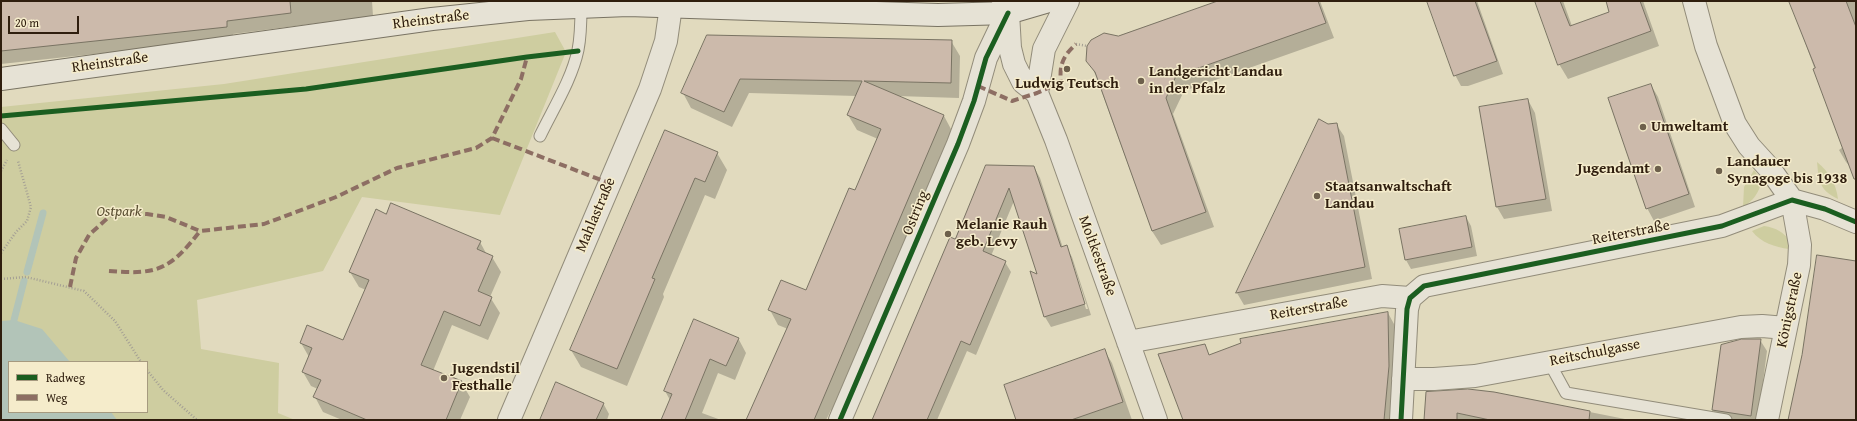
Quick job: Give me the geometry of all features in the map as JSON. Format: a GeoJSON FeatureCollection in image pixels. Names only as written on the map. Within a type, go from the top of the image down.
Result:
{"type":"FeatureCollection","features":[{"type":"Feature","properties":{"kind":"street","name":"Rheinstraße"},"geometry":{"type":"LineString","coordinates":[[1,79],[528,5],[671,6],[925,14],[1005,7],[1049,1]]}},
{"type":"Feature","properties":{"kind":"street"},"geometry":{"type":"LineString","coordinates":[[1037,93],[1044,49],[1068,1]]}},
{"type":"Feature","properties":{"kind":"street"},"geometry":{"type":"LineString","coordinates":[[1694,1],[1706,46],[1735,124],[1749,146],[1770,169],[1792,200],[1825,209],[1856,222]]}},
{"type":"Feature","properties":{"kind":"street","name":"Mahlastraße"},"geometry":{"type":"LineString","coordinates":[[509,420],[650,89],[666,41],[671,6]]}},
{"type":"Feature","properties":{"kind":"street","name":"Moltkestraße"},"geometry":{"type":"LineString","coordinates":[[1005,7],[1010,48],[1014,64],[1023,82],[1037,93],[1056,140],[1156,420]]}},
{"type":"Feature","properties":{"kind":"street","name":"Ostring"},"geometry":{"type":"LineString","coordinates":[[840,420],[958,144],[986,58],[1005,7]]}},
{"type":"Feature","properties":{"kind":"street","name":"Reiterstraße"},"geometry":{"type":"LineString","coordinates":[[1128,342],[1382,296],[1410,298],[1418,290],[1432,284],[1656,241],[1722,226],[1792,200]]}},
{"type":"Feature","properties":{"kind":"street","name":"Königstraße"},"geometry":{"type":"LineString","coordinates":[[1767,420],[1800,254],[1792,200]]}},
{"type":"Feature","properties":{"kind":"street"},"geometry":{"type":"LineString","coordinates":[[1401,420],[1406,319],[1410,298]]}},
{"type":"Feature","properties":{"kind":"street","name":"Reitschulgasse"},"geometry":{"type":"LineString","coordinates":[[1403,379],[1434,379],[1474,376],[1741,327],[1762,326],[1786,328]]}},
{"type":"Feature","properties":{"kind":"lane"},"geometry":{"type":"LineString","coordinates":[[540,136],[570,73],[578,51],[581,6]]}},
{"type":"Feature","properties":{"kind":"lane"},"geometry":{"type":"LineString","coordinates":[[1,129],[14,145]]}},
{"type":"Feature","properties":{"kind":"lane"},"geometry":{"type":"LineString","coordinates":[[1549,362],[1566,392],[1726,420]]}},
{"type":"Feature","properties":{"kind":"path"},"geometry":{"type":"LineString","coordinates":[[1076,44],[1087,46]]}},
{"type":"Feature","properties":{"kind":"path"},"geometry":{"type":"LineString","coordinates":[[1,253],[16,232],[27,221],[31,207],[14,145]]}},
{"type":"Feature","properties":{"kind":"path"},"geometry":{"type":"LineString","coordinates":[[1,279],[26,277],[84,291],[115,321],[140,361]]}},
{"type":"Feature","properties":{"kind":"path"},"geometry":{"type":"LineString","coordinates":[[148,371],[163,390],[197,420]]}},
{"type":"Feature","properties":{"kind":"green space","name":"Ostpark"},"geometry":{"type":"Polygon","coordinates":[[[555,32],[566,52],[500,215],[362,197],[323,271],[197,300],[201,349],[279,363],[278,413],[295,420],[1,420],[1,107],[224,84],[555,32]]]}},
{"type":"Feature","properties":{"kind":"green space"},"geometry":{"type":"Polygon","coordinates":[[[1817,162],[1831,178],[1836,188],[1838,199],[1827,192],[1821,184],[1818,175],[1817,162]]]}},
{"type":"Feature","properties":{"kind":"green space"},"geometry":{"type":"Polygon","coordinates":[[[1754,170],[1762,181],[1755,196],[1743,207],[1744,187],[1754,170]]]}},
{"type":"Feature","properties":{"kind":"green space"},"geometry":{"type":"Polygon","coordinates":[[[1764,226],[1776,229],[1785,236],[1791,242],[1789,249],[1769,244],[1760,239],[1752,231],[1764,226]]]}},
{"type":"Feature","properties":{"kind":"shaded area"},"geometry":{"type":"Polygon","coordinates":[[[14,320],[42,329],[69,361],[8,361],[8,413],[112,413],[117,420],[1,420],[1,321],[14,320]]]}},
{"type":"Feature","properties":{"kind":"building"},"geometry":{"type":"Polygon","coordinates":[[[1,1],[290,1],[291,13],[227,21],[227,27],[1,51],[1,1]]]}},
{"type":"Feature","properties":{"kind":"building"},"geometry":{"type":"Polygon","coordinates":[[[1218,1],[1318,1],[1326,23],[1176,76],[1166,98],[1206,212],[1152,231],[1095,72],[1086,61],[1087,46],[1091,40],[1104,33],[1118,36],[1218,1]]]}},
{"type":"Feature","properties":{"kind":"building"},"geometry":{"type":"Polygon","coordinates":[[[1427,1],[1475,1],[1497,61],[1454,76],[1427,1]]]}},
{"type":"Feature","properties":{"kind":"building"},"geometry":{"type":"Polygon","coordinates":[[[1535,1],[1560,1],[1570,26],[1609,12],[1606,1],[1640,1],[1651,31],[1558,65],[1535,1]]]}},
{"type":"Feature","properties":{"kind":"building"},"geometry":{"type":"Polygon","coordinates":[[[1789,1],[1846,1],[1856,27],[1856,179],[1854,179],[1813,69],[1815,68],[1789,1]]]}},
{"type":"Feature","properties":{"kind":"building"},"geometry":{"type":"Polygon","coordinates":[[[707,35],[952,40],[951,83],[864,81],[944,115],[814,420],[746,420],[791,319],[768,310],[781,280],[806,290],[849,188],[855,190],[881,129],[847,115],[862,81],[740,79],[724,112],[681,93],[707,35]]]}},
{"type":"Feature","properties":{"kind":"building"},"geometry":{"type":"Polygon","coordinates":[[[1651,84],[1689,194],[1646,209],[1608,98],[1651,84]]]}},
{"type":"Feature","properties":{"kind":"building"},"geometry":{"type":"Polygon","coordinates":[[[1528,99],[1546,199],[1496,207],[1479,107],[1528,99]]]}},
{"type":"Feature","properties":{"kind":"building","name":"Staatsanwaltschaft Landau"},"geometry":{"type":"Polygon","coordinates":[[[1319,119],[1328,124],[1337,123],[1365,267],[1236,293],[1319,119]]]}},
{"type":"Feature","properties":{"kind":"building"},"geometry":{"type":"Polygon","coordinates":[[[665,130],[718,152],[705,182],[695,178],[652,278],[655,279],[617,369],[570,350],[665,130]]]}},
{"type":"Feature","properties":{"kind":"building"},"geometry":{"type":"Polygon","coordinates":[[[986,165],[1034,166],[1061,247],[1067,245],[1085,304],[1044,317],[1030,271],[1037,274],[1009,188],[983,251],[1006,261],[970,345],[961,341],[927,420],[872,420],[950,237],[955,239],[986,165]]]}},
{"type":"Feature","properties":{"kind":"building"},"geometry":{"type":"Polygon","coordinates":[[[391,203],[481,241],[477,249],[493,256],[478,291],[492,297],[480,326],[444,311],[421,365],[462,381],[446,420],[367,420],[313,397],[321,380],[302,372],[312,348],[300,343],[307,325],[343,340],[369,280],[349,272],[376,209],[386,214],[391,203]]]}},
{"type":"Feature","properties":{"kind":"building"},"geometry":{"type":"Polygon","coordinates":[[[1466,216],[1472,247],[1405,260],[1399,229],[1466,216]]]}},
{"type":"Feature","properties":{"kind":"building"},"geometry":{"type":"Polygon","coordinates":[[[1817,255],[1856,261],[1856,420],[1788,420],[1802,355],[1817,255]]]}},
{"type":"Feature","properties":{"kind":"building"},"geometry":{"type":"Polygon","coordinates":[[[1388,312],[1389,366],[1384,420],[1183,420],[1158,354],[1205,344],[1209,355],[1241,343],[1240,339],[1388,312]]]}},
{"type":"Feature","properties":{"kind":"building"},"geometry":{"type":"Polygon","coordinates":[[[694,319],[739,338],[726,366],[710,359],[685,420],[661,420],[672,394],[664,391],[694,319]]]}},
{"type":"Feature","properties":{"kind":"building"},"geometry":{"type":"Polygon","coordinates":[[[1742,339],[1761,339],[1751,416],[1712,410],[1721,345],[1742,339]]]}},
{"type":"Feature","properties":{"kind":"building"},"geometry":{"type":"Polygon","coordinates":[[[1105,349],[1123,402],[1071,420],[1016,420],[1004,385],[1105,349]]]}},
{"type":"Feature","properties":{"kind":"building"},"geometry":{"type":"Polygon","coordinates":[[[556,382],[604,403],[596,420],[540,420],[556,382]]]}},
{"type":"Feature","properties":{"kind":"building"},"geometry":{"type":"Polygon","coordinates":[[[1468,389],[1494,392],[1590,411],[1589,420],[1490,420],[1457,413],[1457,420],[1424,420],[1426,392],[1468,389]]]}},
{"type":"Feature","properties":{"kind":"waterway"},"geometry":{"type":"LineString","coordinates":[[27,272],[43,213]]}},
{"type":"Feature","properties":{"kind":"waterway"},"geometry":{"type":"LineString","coordinates":[[14,320],[24,281]]}},
{"type":"Feature","properties":{"kind":"marked path"},"geometry":{"type":"LineString","coordinates":[[978,86],[1012,101],[1037,93],[1061,82],[1061,66],[1065,57],[1076,44]]}},
{"type":"Feature","properties":{"kind":"marked path"},"geometry":{"type":"LineString","coordinates":[[70,287],[76,258],[89,235],[111,215],[130,213],[166,217],[200,231],[264,224],[336,197],[397,168],[476,148],[492,138],[521,79],[527,57]]}},
{"type":"Feature","properties":{"kind":"marked path"},"geometry":{"type":"LineString","coordinates":[[492,138],[609,183]]}},
{"type":"Feature","properties":{"kind":"marked path"},"geometry":{"type":"LineString","coordinates":[[109,271],[139,272],[161,267],[171,262],[180,254],[200,231]]}},
{"type":"Feature","properties":{"kind":"cycle path"},"geometry":{"type":"LineString","coordinates":[[840,420],[958,144],[974,101],[986,58],[1008,13]]}},
{"type":"Feature","properties":{"kind":"cycle path"},"geometry":{"type":"LineString","coordinates":[[1,116],[306,89],[578,51]]}},
{"type":"Feature","properties":{"kind":"cycle path"},"geometry":{"type":"LineString","coordinates":[[1401,420],[1407,309],[1410,298],[1424,286],[1722,226],[1792,200],[1825,209],[1856,222]]}},
{"type":"Feature","properties":{"kind":"place","name":"Ludwig Teutsch"},"geometry":{"type":"Point","coordinates":[1067,69]}},
{"type":"Feature","properties":{"kind":"place","name":"Landgericht Landau in der Pfalz"},"geometry":{"type":"Point","coordinates":[1141,81]}},
{"type":"Feature","properties":{"kind":"place","name":"Umweltamt"},"geometry":{"type":"Point","coordinates":[1643,127]}},
{"type":"Feature","properties":{"kind":"place","name":"Jugendamt"},"geometry":{"type":"Point","coordinates":[1658,169]}},
{"type":"Feature","properties":{"kind":"place","name":"Landauer Synagoge bis 1938"},"geometry":{"type":"Point","coordinates":[1719,171]}},
{"type":"Feature","properties":{"kind":"place","name":"Staatsanwaltschaft Landau"},"geometry":{"type":"Point","coordinates":[1317,196]}},
{"type":"Feature","properties":{"kind":"place","name":"Melanie Rauh geb. Levy"},"geometry":{"type":"Point","coordinates":[948,234]}},
{"type":"Feature","properties":{"kind":"place","name":"Jugendstil Festhalle"},"geometry":{"type":"Point","coordinates":[444,378]}}]}
